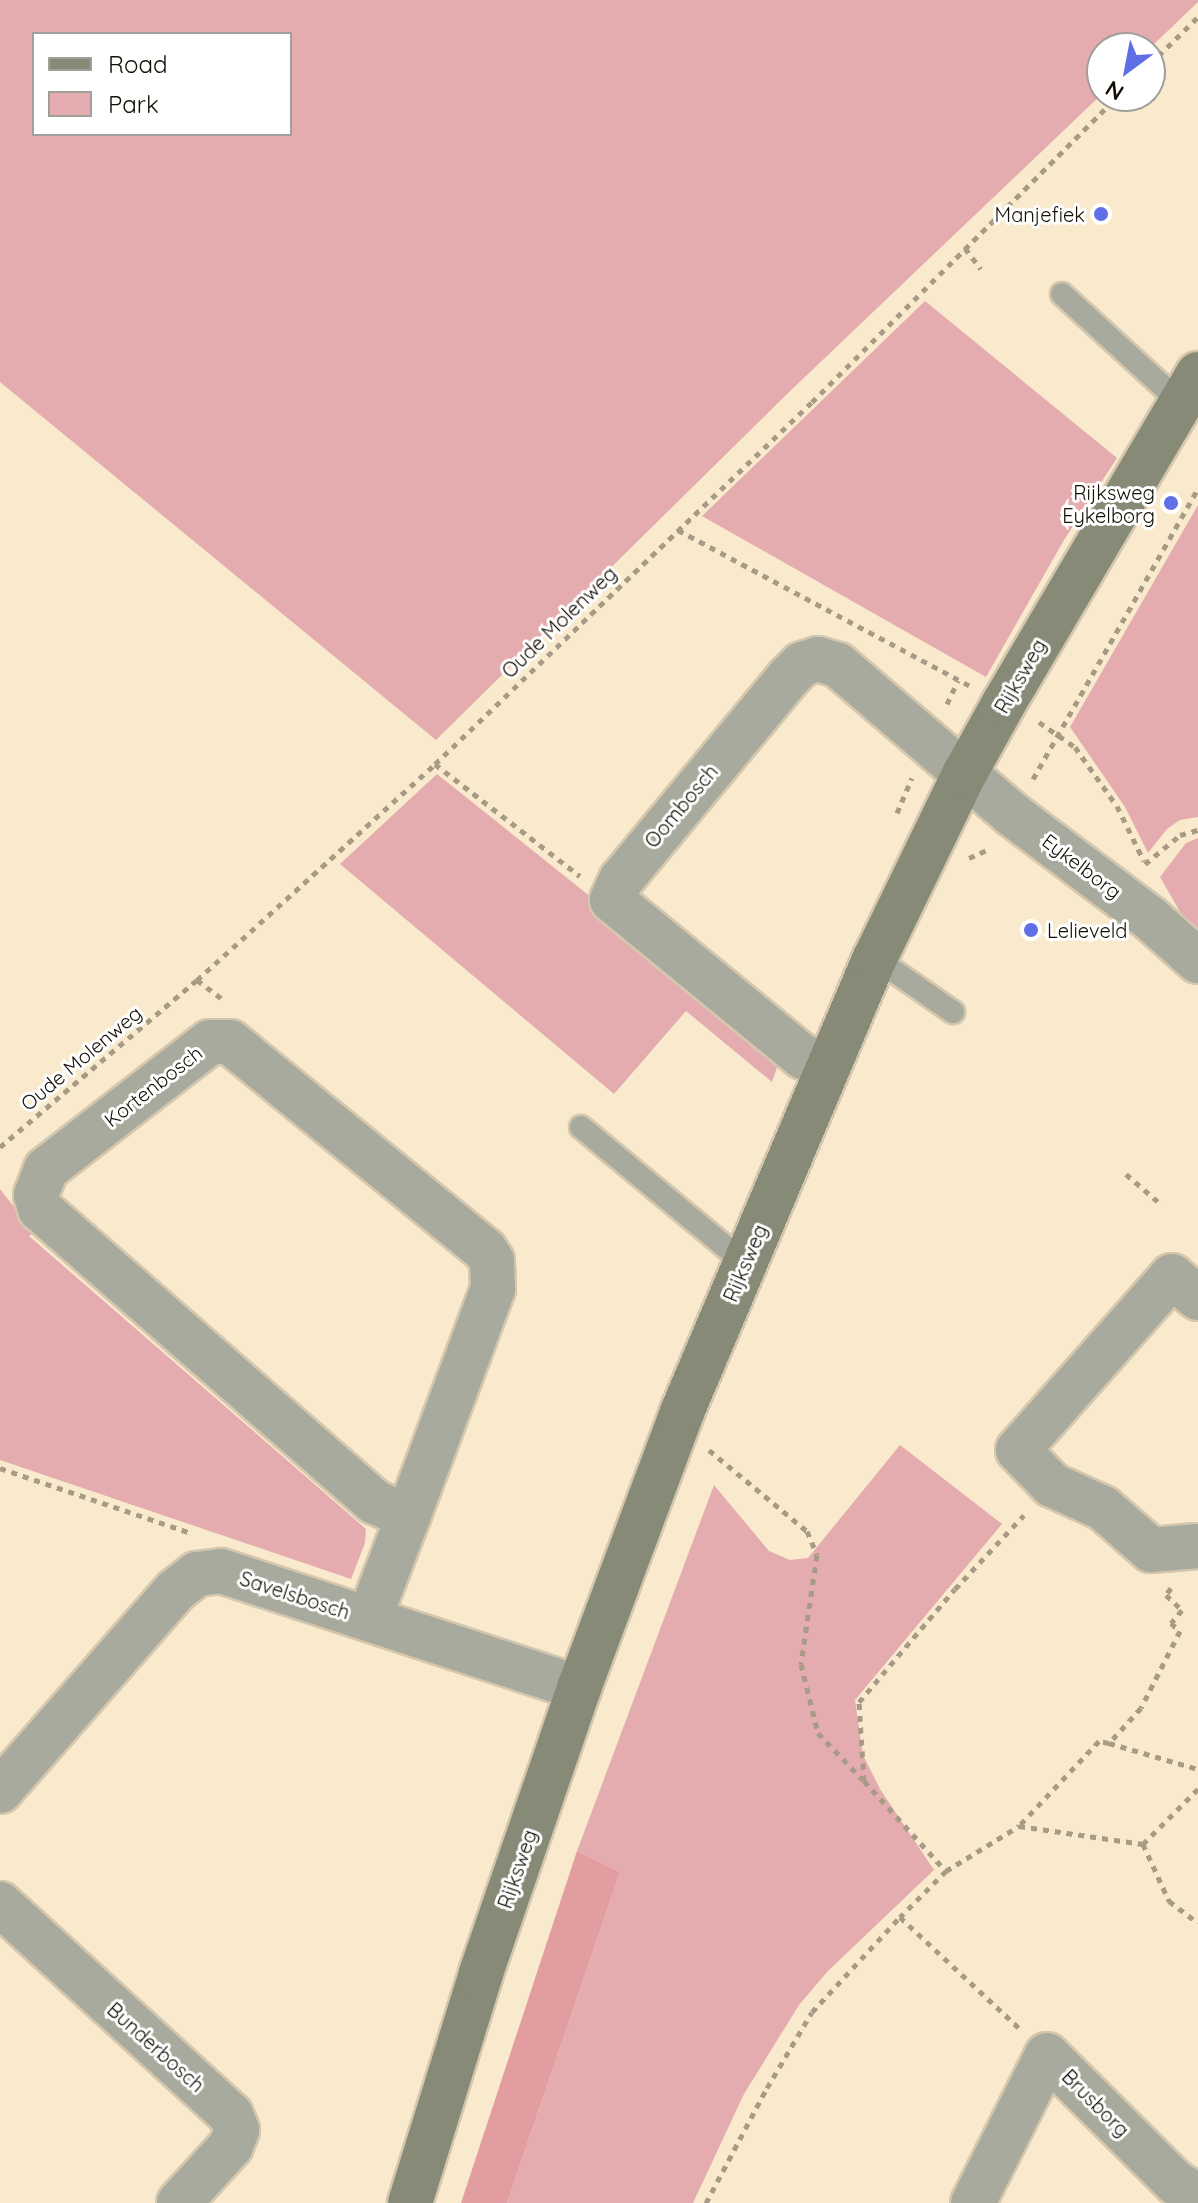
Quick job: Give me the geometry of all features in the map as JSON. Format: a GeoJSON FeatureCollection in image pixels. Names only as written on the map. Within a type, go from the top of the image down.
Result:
{"type":"FeatureCollection","features":[{"type":"Feature","properties":{"kind":"main road","name":"Rijksweg"},"geometry":{"type":"LineString","coordinates":[[410,2203],[481,1973],[579,1688],[682,1412],[828,1065],[875,958],[965,773],[1190,389]]}},
{"type":"Feature","properties":{"kind":"street","name":"Oombosch"},"geometry":{"type":"LineString","coordinates":[[612,900],[621,880],[802,664],[818,659],[838,665],[965,773]]}},
{"type":"Feature","properties":{"kind":"street","name":"Eykelborg"},"geometry":{"type":"LineString","coordinates":[[965,773],[1013,815],[1151,919],[1198,961]]}},
{"type":"Feature","properties":{"kind":"street"},"geometry":{"type":"LineString","coordinates":[[612,900],[803,1057],[828,1065]]}},
{"type":"Feature","properties":{"kind":"street","name":"Kortenbosch"},"geometry":{"type":"LineString","coordinates":[[369,1619],[408,1517],[493,1289],[492,1261],[485,1250],[230,1042],[210,1042],[46,1169],[36,1195],[40,1209],[375,1502],[408,1517]]}},
{"type":"Feature","properties":{"kind":"street"},"geometry":{"type":"LineString","coordinates":[[1198,1298],[1172,1276],[1018,1450],[1052,1485],[1103,1508],[1151,1550],[1198,1546]]}},
{"type":"Feature","properties":{"kind":"street","name":"Savelsbosch"},"geometry":{"type":"LineString","coordinates":[[0,1791],[175,1591],[197,1574],[221,1571],[579,1688]]}},
{"type":"Feature","properties":{"kind":"street","name":"Bunderbosch"},"geometry":{"type":"LineString","coordinates":[[0,1904],[231,2115],[237,2130],[231,2146],[179,2203]]}},
{"type":"Feature","properties":{"kind":"street","name":"Brusborg"},"geometry":{"type":"LineString","coordinates":[[973,2203],[1047,2055],[1176,2183],[1198,2197]]}},
{"type":"Feature","properties":{"kind":"lane"},"geometry":{"type":"LineString","coordinates":[[1062,294],[1190,389]]}},
{"type":"Feature","properties":{"kind":"lane"},"geometry":{"type":"LineString","coordinates":[[875,958],[953,1012]]}},
{"type":"Feature","properties":{"kind":"lane"},"geometry":{"type":"LineString","coordinates":[[581,1127],[745,1263]]}},
{"type":"Feature","properties":{"kind":"path"},"geometry":{"type":"LineString","coordinates":[[1166,48],[1198,17]]}},
{"type":"Feature","properties":{"kind":"path","name":"Oude Molenweg"},"geometry":{"type":"LineString","coordinates":[[0,1147],[197,980],[435,764],[678,530],[1102,112]]}},
{"type":"Feature","properties":{"kind":"path"},"geometry":{"type":"LineString","coordinates":[[965,248],[981,269]]}},
{"type":"Feature","properties":{"kind":"path"},"geometry":{"type":"LineString","coordinates":[[1059,733],[1198,488]]}},
{"type":"Feature","properties":{"kind":"path"},"geometry":{"type":"LineString","coordinates":[[678,530],[1059,733],[1075,747],[1117,806],[1145,864],[1154,899],[1151,919]]}},
{"type":"Feature","properties":{"kind":"path"},"geometry":{"type":"LineString","coordinates":[[435,764],[612,900]]}},
{"type":"Feature","properties":{"kind":"path"},"geometry":{"type":"LineString","coordinates":[[1145,864],[1180,835],[1198,830]]}},
{"type":"Feature","properties":{"kind":"path"},"geometry":{"type":"LineString","coordinates":[[197,980],[216,995]]}},
{"type":"Feature","properties":{"kind":"path"},"geometry":{"type":"LineString","coordinates":[[1126,1174],[1162,1205]]}},
{"type":"Feature","properties":{"kind":"path"},"geometry":{"type":"LineString","coordinates":[[700,1442],[807,1531],[817,1555],[801,1664],[818,1733],[946,1871]]}},
{"type":"Feature","properties":{"kind":"path"},"geometry":{"type":"LineString","coordinates":[[0,1468],[188,1532]]}},
{"type":"Feature","properties":{"kind":"path"},"geometry":{"type":"LineString","coordinates":[[864,1781],[859,1702],[955,1589],[1052,1485]]}},
{"type":"Feature","properties":{"kind":"path"},"geometry":{"type":"LineString","coordinates":[[1109,1743],[1141,1708],[1180,1631],[1171,1623],[1182,1610],[1166,1595],[1174,1584]]}},
{"type":"Feature","properties":{"kind":"path"},"geometry":{"type":"LineString","coordinates":[[706,2203],[767,2088],[812,2012],[946,1871],[1019,1826],[1099,1741],[1198,1769]]}},
{"type":"Feature","properties":{"kind":"path"},"geometry":{"type":"LineString","coordinates":[[1143,1844],[1198,1789]]}},
{"type":"Feature","properties":{"kind":"path"},"geometry":{"type":"LineString","coordinates":[[1019,1826],[1143,1844]]}},
{"type":"Feature","properties":{"kind":"path"},"geometry":{"type":"LineString","coordinates":[[1143,1844],[1169,1901],[1198,1923]]}},
{"type":"Feature","properties":{"kind":"path"},"geometry":{"type":"LineString","coordinates":[[900,1917],[1047,2055]]}},
{"type":"Feature","properties":{"kind":"green space"},"geometry":{"type":"Polygon","coordinates":[[[0,0],[1198,0],[1166,33],[1086,32],[1086,109],[787,394],[436,740],[0,382],[0,0]]]}},
{"type":"Feature","properties":{"kind":"green space"},"geometry":{"type":"Polygon","coordinates":[[[925,301],[1117,458],[1064,540],[986,677],[702,516],[925,301]]]}},
{"type":"Feature","properties":{"kind":"green space"},"geometry":{"type":"Polygon","coordinates":[[[1198,505],[1198,817],[1180,820],[1167,829],[1148,853],[1125,807],[1070,727],[1198,505]]]}},
{"type":"Feature","properties":{"kind":"green space"},"geometry":{"type":"Polygon","coordinates":[[[437,774],[701,985],[785,1045],[772,1082],[686,1011],[614,1094],[340,864],[437,774]]]}},
{"type":"Feature","properties":{"kind":"green space"},"geometry":{"type":"Polygon","coordinates":[[[1198,838],[1198,936],[1191,931],[1160,877],[1186,843],[1198,838]]]}},
{"type":"Feature","properties":{"kind":"green space"},"geometry":{"type":"Polygon","coordinates":[[[0,1189],[34,1232],[29,1236],[366,1529],[365,1543],[351,1579],[0,1460],[0,1189]]]}},
{"type":"Feature","properties":{"kind":"green space"},"geometry":{"type":"Polygon","coordinates":[[[900,1445],[1002,1524],[855,1700],[863,1755],[880,1789],[934,1870],[827,1972],[799,2005],[744,2094],[693,2203],[507,2203],[620,1872],[577,1851],[714,1485],[769,1551],[790,1560],[808,1558],[900,1445]]]}},
{"type":"Feature","properties":{"kind":"shaded area"},"geometry":{"type":"Polygon","coordinates":[[[577,1851],[620,1872],[507,2203],[461,2203],[577,1851]]]}},
{"type":"Feature","properties":{"kind":"place","name":"Manjefiek"},"geometry":{"type":"Point","coordinates":[1101,214]}},
{"type":"Feature","properties":{"kind":"place","name":"Rijksweg Eykelborg"},"geometry":{"type":"Point","coordinates":[1171,503]}},
{"type":"Feature","properties":{"kind":"place","name":"Lelieveld"},"geometry":{"type":"Point","coordinates":[1031,930]}}]}
